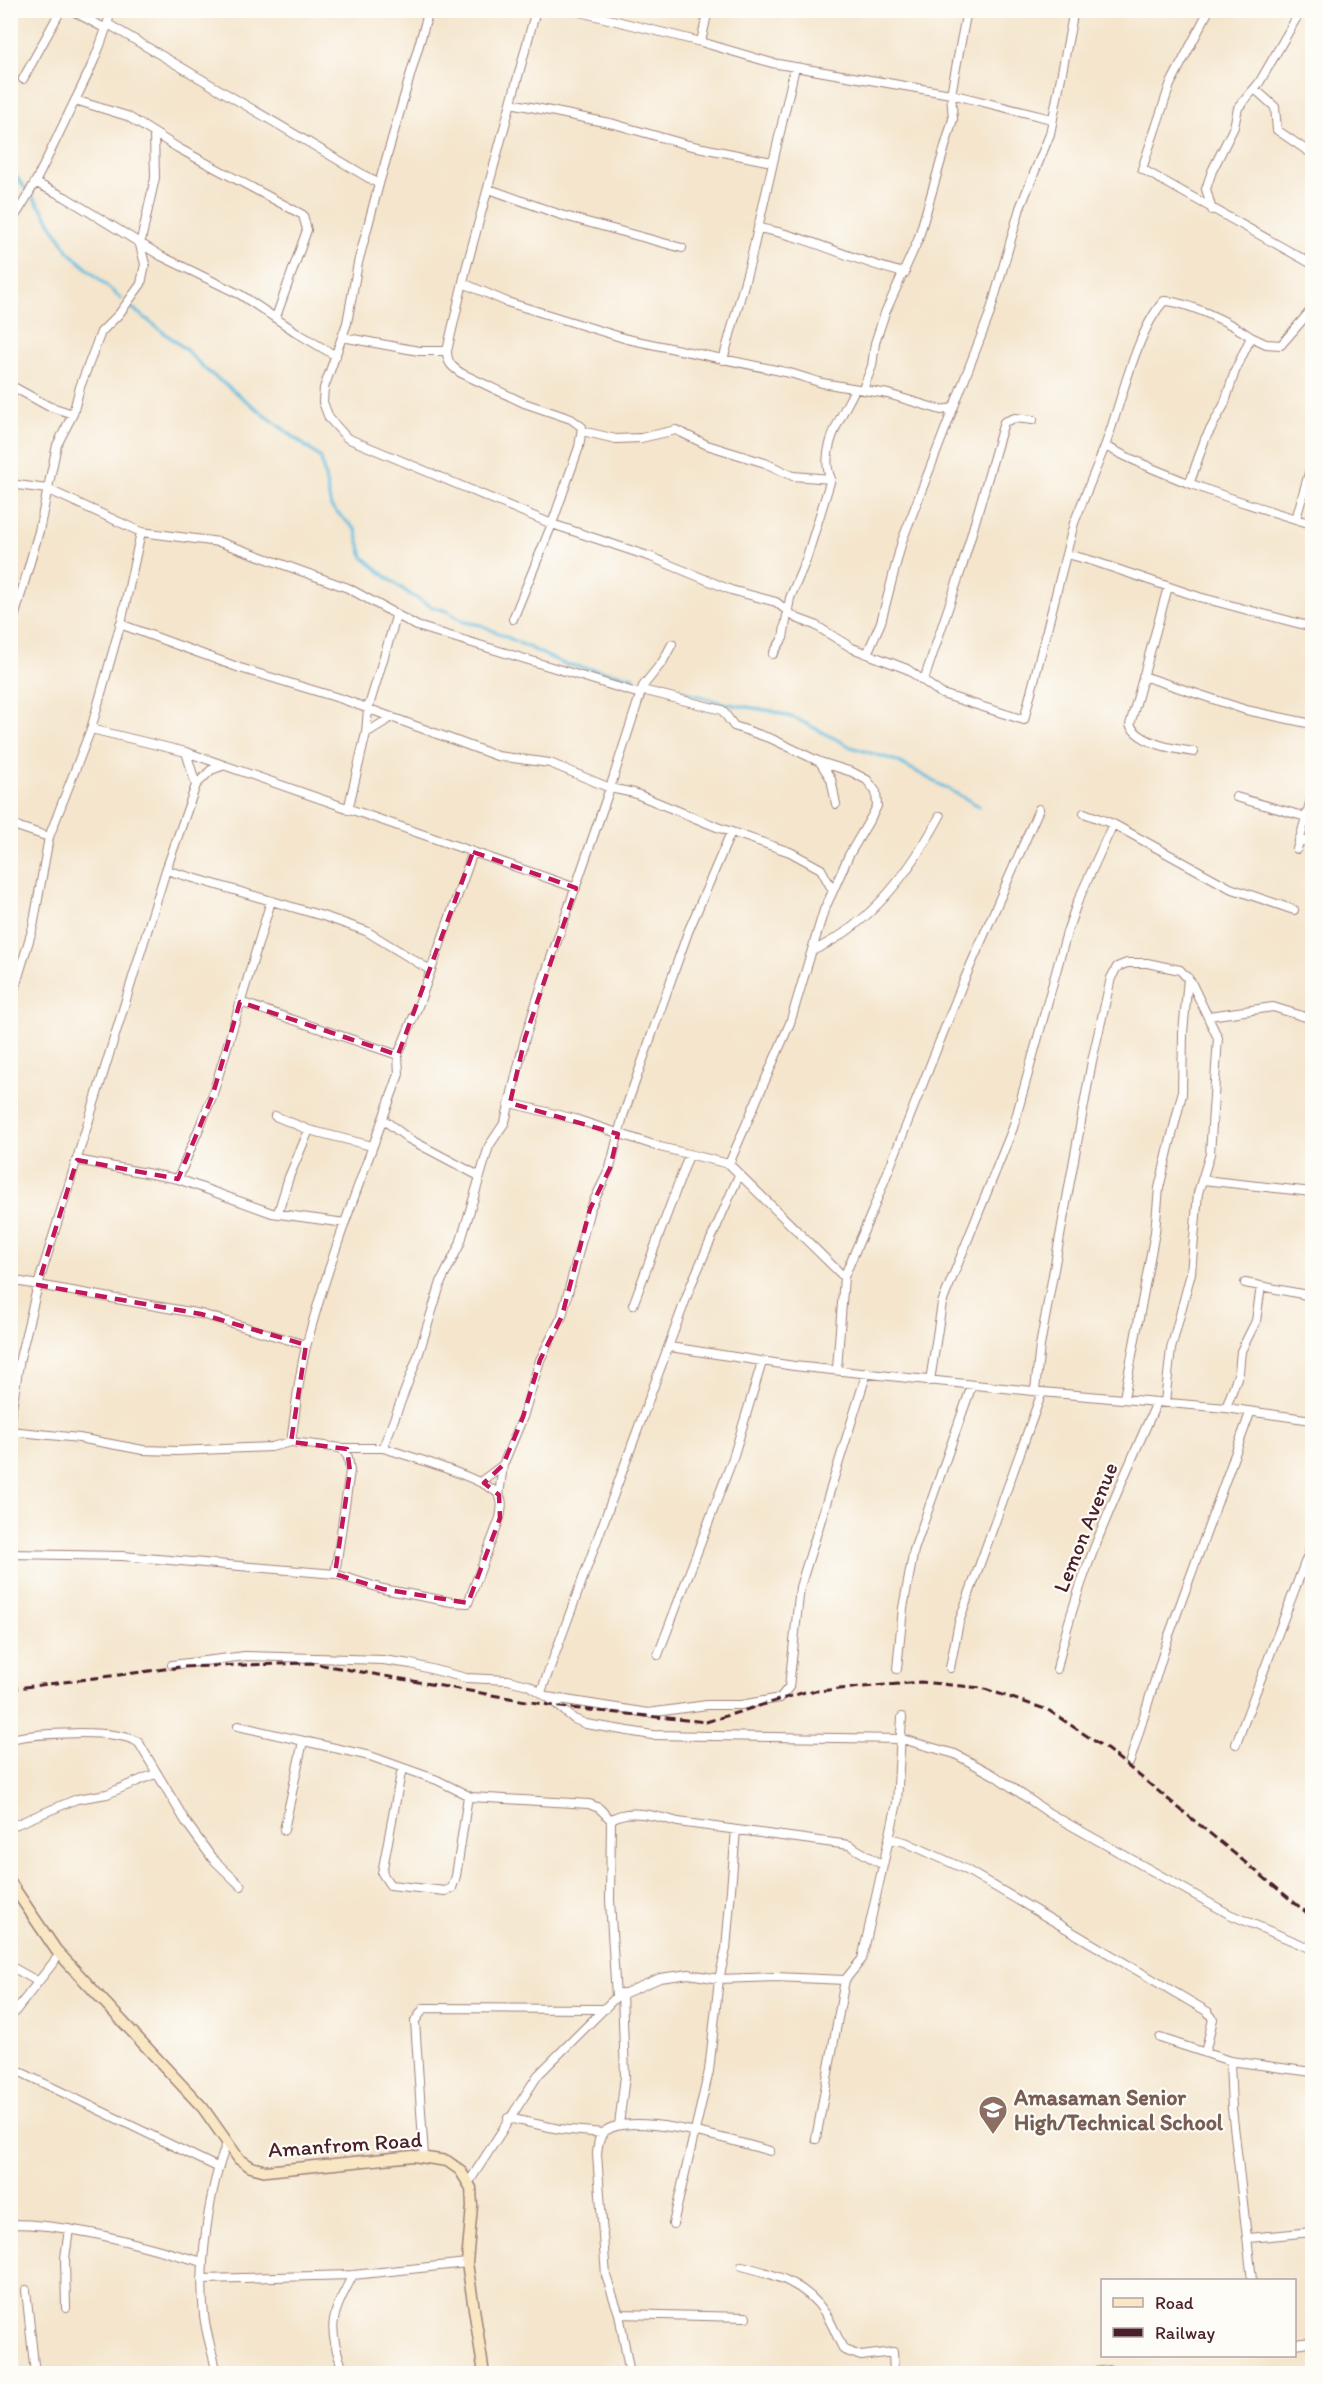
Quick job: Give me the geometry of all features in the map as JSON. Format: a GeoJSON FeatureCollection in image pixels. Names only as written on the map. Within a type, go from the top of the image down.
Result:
{"type":"FeatureCollection","features":[{"type":"Feature","properties":{"kind":"street"},"geometry":{"type":"LineString","coordinates":[[23,80],[61,10]]}},
{"type":"Feature","properties":{"kind":"street"},"geometry":{"type":"LineString","coordinates":[[71,10],[107,26],[379,184]]}},
{"type":"Feature","properties":{"kind":"street"},"geometry":{"type":"LineString","coordinates":[[10,223],[34,186],[75,100],[107,26],[111,10]]}},
{"type":"Feature","properties":{"kind":"street"},"geometry":{"type":"LineString","coordinates":[[429,10],[379,184],[342,337],[328,373],[323,402],[329,418],[347,438],[552,524],[651,556],[731,590],[776,603],[786,611],[867,654],[908,669],[942,694],[1024,720],[1074,523],[1106,446],[1119,399],[1150,321],[1164,301],[1174,301],[1211,316],[1266,344],[1281,345],[1312,309]]}},
{"type":"Feature","properties":{"kind":"street"},"geometry":{"type":"LineString","coordinates":[[513,619],[552,524],[579,447],[582,427],[571,419],[524,403],[461,373],[452,367],[447,359],[447,351],[536,10]]}},
{"type":"Feature","properties":{"kind":"street"},"geometry":{"type":"LineString","coordinates":[[572,10],[701,42],[772,63],[951,94],[1051,119]]}},
{"type":"Feature","properties":{"kind":"street"},"geometry":{"type":"LineString","coordinates":[[701,42],[708,10]]}},
{"type":"Feature","properties":{"kind":"street"},"geometry":{"type":"LineString","coordinates":[[773,654],[783,638],[786,611],[831,479],[826,468],[832,439],[872,366],[875,343],[885,313],[918,240],[952,119],[951,94],[968,10]]}},
{"type":"Feature","properties":{"kind":"street"},"geometry":{"type":"LineString","coordinates":[[867,654],[881,622],[902,541],[990,313],[1020,208],[1050,134],[1051,119],[1074,10]]}},
{"type":"Feature","properties":{"kind":"street"},"geometry":{"type":"LineString","coordinates":[[1209,10],[1170,85],[1142,168],[1212,210],[1312,264]]}},
{"type":"Feature","properties":{"kind":"street"},"geometry":{"type":"LineString","coordinates":[[1212,210],[1206,189],[1212,171],[1234,128],[1238,108],[1255,89],[1301,10]]}},
{"type":"Feature","properties":{"kind":"street"},"geometry":{"type":"LineString","coordinates":[[723,360],[758,228],[795,67]]}},
{"type":"Feature","properties":{"kind":"street"},"geometry":{"type":"LineString","coordinates":[[1255,89],[1275,107],[1277,130],[1312,154]]}},
{"type":"Feature","properties":{"kind":"street"},"geometry":{"type":"LineString","coordinates":[[75,100],[127,116],[303,215],[307,230],[276,317]]}},
{"type":"Feature","properties":{"kind":"street"},"geometry":{"type":"LineString","coordinates":[[511,103],[538,111],[614,124],[688,145],[772,162]]}},
{"type":"Feature","properties":{"kind":"street"},"geometry":{"type":"LineString","coordinates":[[10,632],[39,531],[57,445],[73,414],[80,387],[101,332],[141,285],[145,264],[140,244],[155,178],[154,133]]}},
{"type":"Feature","properties":{"kind":"street"},"geometry":{"type":"LineString","coordinates":[[34,186],[65,196],[140,244],[241,295],[336,356]]}},
{"type":"Feature","properties":{"kind":"street"},"geometry":{"type":"LineString","coordinates":[[489,189],[561,215],[682,248]]}},
{"type":"Feature","properties":{"kind":"street"},"geometry":{"type":"LineString","coordinates":[[758,228],[775,231],[855,259],[905,273]]}},
{"type":"Feature","properties":{"kind":"street"},"geometry":{"type":"LineString","coordinates":[[463,283],[569,323],[723,360],[888,394],[941,410],[953,408]]}},
{"type":"Feature","properties":{"kind":"street"},"geometry":{"type":"LineString","coordinates":[[342,337],[420,351],[447,351]]}},
{"type":"Feature","properties":{"kind":"street"},"geometry":{"type":"LineString","coordinates":[[1190,482],[1205,439],[1224,405],[1235,371],[1251,337]]}},
{"type":"Feature","properties":{"kind":"street"},"geometry":{"type":"LineString","coordinates":[[10,385],[48,406],[73,414]]}},
{"type":"Feature","properties":{"kind":"street"},"geometry":{"type":"LineString","coordinates":[[924,680],[962,567],[1004,423],[1015,418],[1033,420]]}},
{"type":"Feature","properties":{"kind":"street"},"geometry":{"type":"LineString","coordinates":[[582,431],[616,439],[641,438],[676,430],[707,445],[765,462],[793,476],[831,479]]}},
{"type":"Feature","properties":{"kind":"street"},"geometry":{"type":"LineString","coordinates":[[1106,446],[1190,482],[1312,524]]}},
{"type":"Feature","properties":{"kind":"street"},"geometry":{"type":"LineString","coordinates":[[1296,519],[1312,462]]}},
{"type":"Feature","properties":{"kind":"street"},"geometry":{"type":"LineString","coordinates":[[10,484],[47,489],[141,532],[219,542],[251,553],[348,588],[417,626],[641,692],[722,710],[734,726],[772,739],[820,762],[852,772],[867,780],[876,792],[877,806],[849,855],[824,910],[814,950],[778,1053],[729,1164]]}},
{"type":"Feature","properties":{"kind":"street"},"geometry":{"type":"LineString","coordinates":[[10,1004],[33,927],[49,837],[91,729],[120,624],[141,532]]}},
{"type":"Feature","properties":{"kind":"street"},"geometry":{"type":"LineString","coordinates":[[1067,554],[1168,587],[1312,627]]}},
{"type":"Feature","properties":{"kind":"street"},"geometry":{"type":"LineString","coordinates":[[1168,587],[1130,725],[1131,729],[1170,748],[1194,752]]}},
{"type":"Feature","properties":{"kind":"street"},"geometry":{"type":"LineString","coordinates":[[10,593],[21,597]]}},
{"type":"Feature","properties":{"kind":"street"},"geometry":{"type":"LineString","coordinates":[[348,810],[366,733],[368,709],[396,616]]}},
{"type":"Feature","properties":{"kind":"street"},"geometry":{"type":"LineString","coordinates":[[120,624],[240,668],[392,717],[497,756],[550,763],[610,788],[644,796],[805,860],[820,869],[833,891]]}},
{"type":"Feature","properties":{"kind":"street"},"geometry":{"type":"LineString","coordinates":[[383,1448],[417,1359],[441,1282],[460,1244],[478,1176],[489,1146],[505,1122],[532,1015],[641,692],[649,676],[663,661],[672,644]]}},
{"type":"Feature","properties":{"kind":"street"},"geometry":{"type":"LineString","coordinates":[[1143,676],[1246,710],[1312,723]]}},
{"type":"Feature","properties":{"kind":"street"},"geometry":{"type":"LineString","coordinates":[[366,733],[392,717]]}},
{"type":"Feature","properties":{"kind":"street"},"geometry":{"type":"LineString","coordinates":[[91,729],[186,752],[576,888]]}},
{"type":"Feature","properties":{"kind":"street"},"geometry":{"type":"LineString","coordinates":[[186,752],[196,785]]}},
{"type":"Feature","properties":{"kind":"street"},"geometry":{"type":"LineString","coordinates":[[820,762],[831,779],[836,804]]}},
{"type":"Feature","properties":{"kind":"street"},"geometry":{"type":"LineString","coordinates":[[10,1420],[20,1358],[38,1285],[166,870],[196,785],[212,770],[222,766]]}},
{"type":"Feature","properties":{"kind":"street"},"geometry":{"type":"LineString","coordinates":[[1297,849],[1312,796]]}},
{"type":"Feature","properties":{"kind":"street"},"geometry":{"type":"LineString","coordinates":[[1236,797],[1306,817]]}},
{"type":"Feature","properties":{"kind":"street"},"geometry":{"type":"LineString","coordinates":[[837,1369],[844,1277],[962,985],[1039,809]]}},
{"type":"Feature","properties":{"kind":"street"},"geometry":{"type":"LineString","coordinates":[[1084,813],[1113,824],[1230,888],[1294,910]]}},
{"type":"Feature","properties":{"kind":"street"},"geometry":{"type":"LineString","coordinates":[[814,950],[866,917],[881,903],[928,838],[940,816]]}},
{"type":"Feature","properties":{"kind":"street"},"geometry":{"type":"LineString","coordinates":[[10,824],[49,837]]}},
{"type":"Feature","properties":{"kind":"street"},"geometry":{"type":"LineString","coordinates":[[930,1381],[942,1303],[1013,1128],[1067,932],[1077,903],[1113,824]]}},
{"type":"Feature","properties":{"kind":"street"},"geometry":{"type":"LineString","coordinates":[[10,1554],[122,1556],[334,1575],[383,1589],[468,1603],[500,1518],[502,1505],[499,1495],[503,1465],[523,1417],[540,1360],[562,1316],[590,1209],[610,1168],[618,1134],[688,932],[731,832]]}},
{"type":"Feature","properties":{"kind":"street"},"geometry":{"type":"LineString","coordinates":[[1299,840],[1312,843]]}},
{"type":"Feature","properties":{"kind":"street"},"geometry":{"type":"LineString","coordinates":[[291,1442],[297,1390],[306,1346],[345,1223],[399,1074],[398,1055],[473,852]]}},
{"type":"Feature","properties":{"kind":"street"},"geometry":{"type":"LineString","coordinates":[[166,870],[366,931],[430,970]]}},
{"type":"Feature","properties":{"kind":"street"},"geometry":{"type":"LineString","coordinates":[[178,1179],[212,1097],[271,901]]}},
{"type":"Feature","properties":{"kind":"street"},"geometry":{"type":"LineString","coordinates":[[950,1668],[959,1622],[997,1517],[1014,1478],[1039,1391],[1042,1336],[1092,1060],[1111,978],[1117,967],[1127,963],[1147,963],[1180,970],[1188,978],[1183,1034],[1182,1094],[1159,1188],[1156,1227],[1124,1398]]}},
{"type":"Feature","properties":{"kind":"street","name":"Lemon Avenue"},"geometry":{"type":"LineString","coordinates":[[1057,1669],[1066,1627],[1090,1556],[1161,1402],[1171,1349],[1191,1273],[1193,1223],[1198,1193],[1210,1154],[1219,1059],[1218,1038],[1188,978]]}},
{"type":"Feature","properties":{"kind":"street"},"geometry":{"type":"LineString","coordinates":[[240,1002],[398,1055]]}},
{"type":"Feature","properties":{"kind":"street"},"geometry":{"type":"LineString","coordinates":[[1209,1016],[1273,1007],[1312,1019]]}},
{"type":"Feature","properties":{"kind":"street"},"geometry":{"type":"LineString","coordinates":[[510,1102],[575,1119],[689,1155],[729,1164],[844,1277]]}},
{"type":"Feature","properties":{"kind":"street"},"geometry":{"type":"LineString","coordinates":[[275,1116],[309,1130],[372,1146]]}},
{"type":"Feature","properties":{"kind":"street"},"geometry":{"type":"LineString","coordinates":[[384,1120],[409,1139],[478,1176]]}},
{"type":"Feature","properties":{"kind":"street"},"geometry":{"type":"LineString","coordinates":[[278,1213],[284,1190],[309,1130]]}},
{"type":"Feature","properties":{"kind":"street"},"geometry":{"type":"LineString","coordinates":[[633,1305],[689,1155]]}},
{"type":"Feature","properties":{"kind":"street"},"geometry":{"type":"LineString","coordinates":[[77,1160],[178,1179],[278,1213],[345,1223]]}},
{"type":"Feature","properties":{"kind":"street"},"geometry":{"type":"LineString","coordinates":[[544,1694],[698,1268],[739,1175]]}},
{"type":"Feature","properties":{"kind":"street"},"geometry":{"type":"LineString","coordinates":[[1203,1180],[1312,1192]]}},
{"type":"Feature","properties":{"kind":"street"},"geometry":{"type":"LineString","coordinates":[[10,1280],[201,1314],[306,1346]]}},
{"type":"Feature","properties":{"kind":"street"},"geometry":{"type":"LineString","coordinates":[[1245,1283],[1312,1296]]}},
{"type":"Feature","properties":{"kind":"street"},"geometry":{"type":"LineString","coordinates":[[1226,1407],[1239,1372],[1241,1351],[1256,1320],[1261,1286]]}},
{"type":"Feature","properties":{"kind":"street"},"geometry":{"type":"LineString","coordinates":[[670,1347],[762,1362],[867,1372],[930,1381],[1226,1407],[1250,1413],[1312,1420]]}},
{"type":"Feature","properties":{"kind":"street"},"geometry":{"type":"LineString","coordinates":[[658,1655],[733,1458],[762,1362]]}},
{"type":"Feature","properties":{"kind":"street"},"geometry":{"type":"LineString","coordinates":[[544,1694],[648,1713],[707,1705],[741,1705],[780,1698],[786,1694],[800,1587],[867,1372]]}},
{"type":"Feature","properties":{"kind":"street"},"geometry":{"type":"LineString","coordinates":[[897,1669],[903,1608],[914,1550],[972,1385]]}},
{"type":"Feature","properties":{"kind":"street"},"geometry":{"type":"LineString","coordinates":[[1130,1761],[1168,1638],[1250,1413]]}},
{"type":"Feature","properties":{"kind":"street"},"geometry":{"type":"LineString","coordinates":[[10,1431],[79,1438],[142,1450],[177,1451],[271,1447],[291,1442],[341,1448],[383,1448],[480,1482],[499,1495]]}},
{"type":"Feature","properties":{"kind":"street"},"geometry":{"type":"LineString","coordinates":[[348,1457],[353,1447]]}},
{"type":"Feature","properties":{"kind":"street"},"geometry":{"type":"LineString","coordinates":[[334,1575],[350,1471],[348,1457],[341,1448]]}},
{"type":"Feature","properties":{"kind":"street"},"geometry":{"type":"LineString","coordinates":[[480,1482],[503,1465]]}},
{"type":"Feature","properties":{"kind":"street"},"geometry":{"type":"LineString","coordinates":[[1236,1744],[1312,1544]]}},
{"type":"Feature","properties":{"kind":"street"},"geometry":{"type":"LineString","coordinates":[[172,1665],[245,1656],[382,1660],[411,1664],[466,1678],[508,1680],[528,1685],[544,1694],[574,1719],[586,1724],[652,1735],[902,1740],[956,1754],[994,1774],[1050,1813],[1229,1914],[1312,1949]]}},
{"type":"Feature","properties":{"kind":"street"},"geometry":{"type":"LineString","coordinates":[[816,2139],[845,1980],[862,1959],[897,1803],[902,1717]]}},
{"type":"Feature","properties":{"kind":"street"},"geometry":{"type":"LineString","coordinates":[[238,1726],[303,1742],[324,1744],[437,1780],[468,1796],[589,1804],[599,1808],[611,1820],[610,1900],[625,2070],[619,2125]]}},
{"type":"Feature","properties":{"kind":"street"},"geometry":{"type":"LineString","coordinates":[[10,1739],[90,1733],[124,1736],[139,1743],[212,1858],[241,1886]]}},
{"type":"Feature","properties":{"kind":"street"},"geometry":{"type":"LineString","coordinates":[[284,1830],[303,1742]]}},
{"type":"Feature","properties":{"kind":"street"},"geometry":{"type":"LineString","coordinates":[[402,1768],[382,1873],[390,1885],[445,1890],[452,1888],[456,1876],[468,1796]]}},
{"type":"Feature","properties":{"kind":"street"},"geometry":{"type":"LineString","coordinates":[[10,1827],[77,1799],[106,1794],[157,1773]]}},
{"type":"Feature","properties":{"kind":"street"},"geometry":{"type":"LineString","coordinates":[[611,1820],[617,1815],[649,1816],[849,1845],[882,1865]]}},
{"type":"Feature","properties":{"kind":"street"},"geometry":{"type":"LineString","coordinates":[[673,2224],[709,2071],[719,1979],[726,1949],[736,1830]]}},
{"type":"Feature","properties":{"kind":"street"},"geometry":{"type":"LineString","coordinates":[[889,1838],[905,1842],[965,1869],[1208,2012],[1213,2019],[1205,2053]]}},
{"type":"Feature","properties":{"kind":"street","name":"Amanfrom Road"},"geometry":{"type":"LineString","coordinates":[[10,1882],[60,1954],[203,2108],[227,2143],[245,2164],[266,2171],[424,2156],[454,2164],[469,2182]]}},
{"type":"Feature","properties":{"kind":"street"},"geometry":{"type":"LineString","coordinates":[[10,2018],[60,1954]]}},
{"type":"Feature","properties":{"kind":"street"},"geometry":{"type":"LineString","coordinates":[[10,1966],[37,1981]]}},
{"type":"Feature","properties":{"kind":"street"},"geometry":{"type":"LineString","coordinates":[[484,2373],[467,2263],[472,2206],[469,2182],[508,2118],[538,2075],[619,1995],[660,1978],[688,1974],[719,1979],[775,1977],[845,1980]]}},
{"type":"Feature","properties":{"kind":"street"},"geometry":{"type":"LineString","coordinates":[[424,2156],[415,2021],[424,2008],[605,2009]]}},
{"type":"Feature","properties":{"kind":"street"},"geometry":{"type":"LineString","coordinates":[[1160,2038],[1230,2061],[1312,2072]]}},
{"type":"Feature","properties":{"kind":"street"},"geometry":{"type":"LineString","coordinates":[[1230,2061],[1232,2109],[1249,2238],[1252,2279]]}},
{"type":"Feature","properties":{"kind":"street"},"geometry":{"type":"LineString","coordinates":[[10,2067],[217,2167]]}},
{"type":"Feature","properties":{"kind":"street"},"geometry":{"type":"LineString","coordinates":[[508,2118],[559,2129],[603,2133],[619,2125],[696,2130],[770,2151]]}},
{"type":"Feature","properties":{"kind":"street"},"geometry":{"type":"LineString","coordinates":[[603,2133],[599,2140],[597,2154],[606,2276],[619,2314],[630,2373]]}},
{"type":"Feature","properties":{"kind":"street"},"geometry":{"type":"LineString","coordinates":[[217,2373],[204,2316],[202,2279],[217,2167],[227,2143]]}},
{"type":"Feature","properties":{"kind":"street"},"geometry":{"type":"LineString","coordinates":[[10,2224],[42,2224],[82,2230],[203,2262]]}},
{"type":"Feature","properties":{"kind":"street"},"geometry":{"type":"LineString","coordinates":[[66,2308],[65,2258],[69,2229]]}},
{"type":"Feature","properties":{"kind":"street"},"geometry":{"type":"LineString","coordinates":[[1249,2238],[1312,2232]]}},
{"type":"Feature","properties":{"kind":"street"},"geometry":{"type":"LineString","coordinates":[[202,2279],[353,2275],[467,2263]]}},
{"type":"Feature","properties":{"kind":"street"},"geometry":{"type":"LineString","coordinates":[[742,2266],[769,2272],[804,2291],[825,2312],[844,2350],[861,2356],[893,2352],[894,2373]]}},
{"type":"Feature","properties":{"kind":"street"},"geometry":{"type":"LineString","coordinates":[[344,2373],[332,2335],[334,2313],[353,2275]]}},
{"type":"Feature","properties":{"kind":"street"},"geometry":{"type":"LineString","coordinates":[[26,2290],[35,2373]]}},
{"type":"Feature","properties":{"kind":"street"},"geometry":{"type":"LineString","coordinates":[[619,2314],[746,2317]]}},
{"type":"Feature","properties":{"kind":"street"},"geometry":{"type":"LineString","coordinates":[[1296,2344],[1312,2342]]}},
{"type":"Feature","properties":{"kind":"street"},"geometry":{"type":"LineString","coordinates":[[1077,2373],[1111,2370],[1112,2373]]}},
{"type":"Feature","properties":{"kind":"highlighted area"},"geometry":{"type":"Polygon","coordinates":[[[473,852],[576,888],[525,1038],[510,1103],[618,1134],[610,1168],[590,1209],[562,1316],[540,1360],[523,1417],[503,1465],[484,1483],[499,1495],[500,1518],[468,1603],[383,1589],[335,1574],[350,1471],[347,1449],[291,1442],[306,1345],[201,1314],[38,1285],[77,1160],[178,1179],[212,1097],[240,1002],[398,1055],[473,852]]]}},
{"type":"Feature","properties":{"kind":"waterway"},"geometry":{"type":"LineString","coordinates":[[10,169],[42,209],[69,252],[121,299]]}},
{"type":"Feature","properties":{"kind":"waterway"},"geometry":{"type":"LineString","coordinates":[[132,308],[184,348],[206,370],[321,458],[331,507],[356,530],[363,557],[389,579],[432,607],[447,611],[464,622],[481,625],[564,664],[634,677]]}},
{"type":"Feature","properties":{"kind":"waterway"},"geometry":{"type":"LineString","coordinates":[[649,681],[722,703],[772,711],[797,719],[851,747],[897,761],[979,806]]}},
{"type":"Feature","properties":{"kind":"railway"},"geometry":{"type":"LineString","coordinates":[[10,1689],[180,1667],[311,1663],[560,1707],[706,1722],[805,1692],[921,1682],[982,1688],[1048,1710],[1108,1750],[1312,1917]]}},
{"type":"Feature","properties":{"kind":"place","name":"Amasaman Senior High/Technical School"},"geometry":{"type":"Point","coordinates":[993,2136]}}]}
